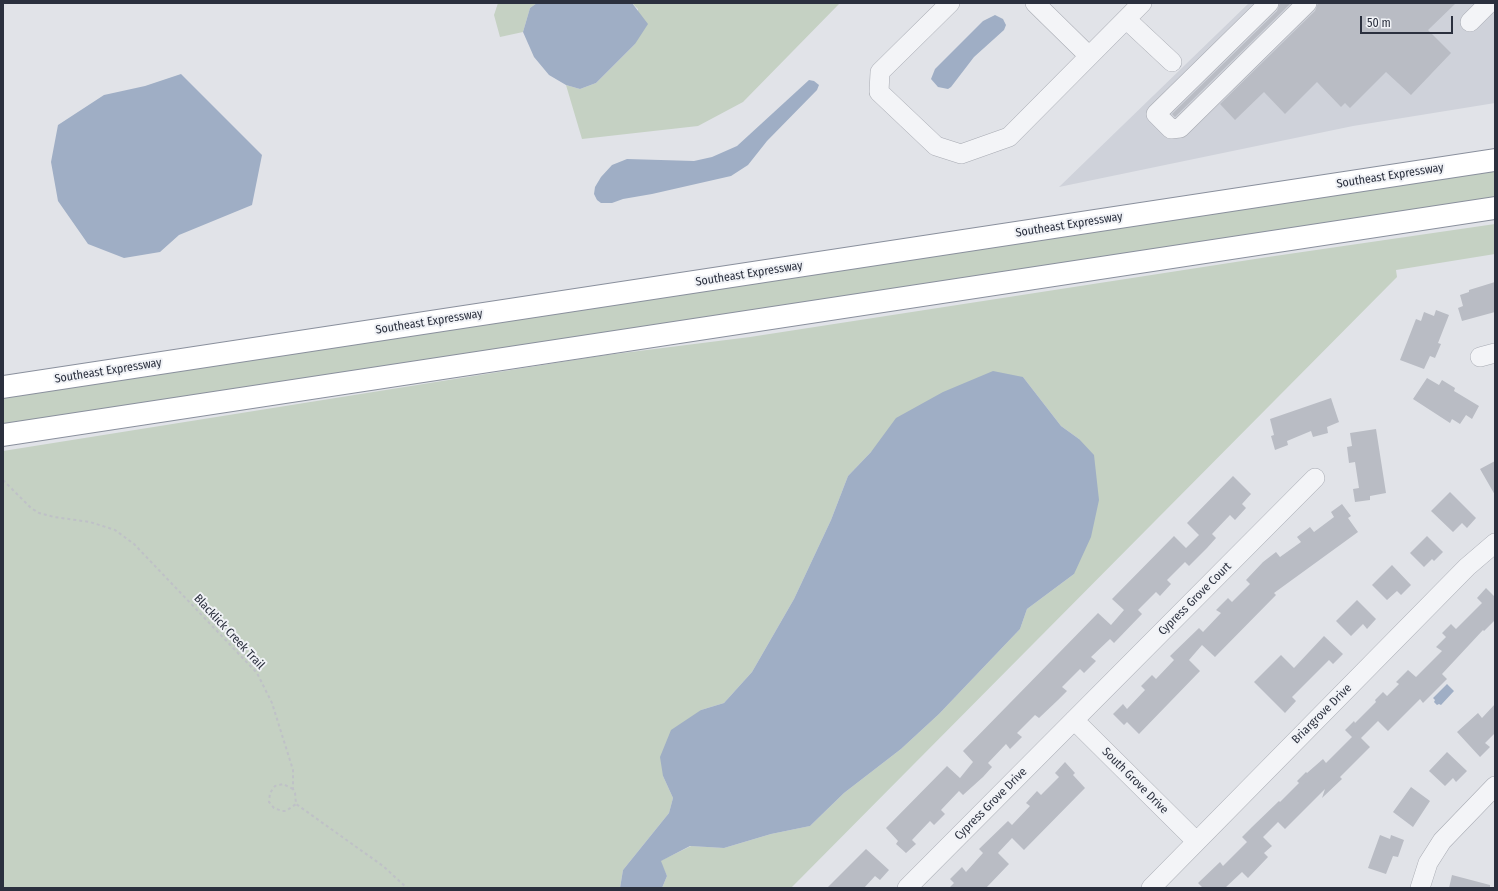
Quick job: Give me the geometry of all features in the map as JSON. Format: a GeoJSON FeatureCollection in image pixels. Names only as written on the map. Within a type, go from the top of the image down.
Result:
{"type":"FeatureCollection","features":[{"type":"Feature","properties":{"kind":"highway","name":"Southeast Expressway"},"geometry":{"type":"LineString","coordinates":[[3,387],[1495,160]]}},
{"type":"Feature","properties":{"kind":"highway"},"geometry":{"type":"LineString","coordinates":[[3,435],[1495,208]]}},
{"type":"Feature","properties":{"kind":"street"},"geometry":{"type":"LineString","coordinates":[[950,3],[880,72],[879,92],[936,146],[961,154],[1009,137],[1142,3]]}},
{"type":"Feature","properties":{"kind":"street"},"geometry":{"type":"LineString","coordinates":[[1035,3],[1089,56]]}},
{"type":"Feature","properties":{"kind":"street"},"geometry":{"type":"LineString","coordinates":[[1269,3],[1156,114],[1171,129],[1180,128],[1307,3]]}},
{"type":"Feature","properties":{"kind":"street"},"geometry":{"type":"LineString","coordinates":[[1470,22],[1489,3]]}},
{"type":"Feature","properties":{"kind":"street"},"geometry":{"type":"LineString","coordinates":[[1126,19],[1172,62]]}},
{"type":"Feature","properties":{"kind":"street","name":"Cypress Grove Court"},"geometry":{"type":"LineString","coordinates":[[1074,720],[1315,478]]}},
{"type":"Feature","properties":{"kind":"street","name":"Briargrove Drive"},"geometry":{"type":"LineString","coordinates":[[1151,888],[1467,567],[1495,543]]}},
{"type":"Feature","properties":{"kind":"street","name":"South Grove Drive"},"geometry":{"type":"LineString","coordinates":[[1074,720],[1196,841]]}},
{"type":"Feature","properties":{"kind":"street","name":"Cypress Grove Drive"},"geometry":{"type":"LineString","coordinates":[[907,888],[1074,720]]}},
{"type":"Feature","properties":{"kind":"street"},"geometry":{"type":"LineString","coordinates":[[1420,888],[1428,863],[1442,841],[1495,786]]}},
{"type":"Feature","properties":{"kind":"path","name":"Blacklick Creek Trail"},"geometry":{"type":"LineString","coordinates":[[3,480],[31,508],[39,512],[54,517],[104,526],[116,530],[126,537],[246,660],[257,673],[272,703],[294,770],[293,789],[296,793],[296,804]]}},
{"type":"Feature","properties":{"kind":"path"},"geometry":{"type":"LineString","coordinates":[[293,789],[286,785],[275,786],[270,793],[270,802],[274,808],[286,811],[296,804],[383,866],[407,888]]}},
{"type":"Feature","properties":{"kind":"shaded area"},"geometry":{"type":"Polygon","coordinates":[[[1249,3],[1495,3],[1495,103],[1353,126],[1059,187],[1249,3]]]}},
{"type":"Feature","properties":{"kind":"green space"},"geometry":{"type":"Polygon","coordinates":[[[498,3],[537,3],[530,8],[523,32],[500,37],[494,15],[498,3]]]}},
{"type":"Feature","properties":{"kind":"green space"},"geometry":{"type":"Polygon","coordinates":[[[632,3],[840,3],[743,102],[698,126],[582,139],[566,85],[580,89],[596,83],[635,44],[638,9],[632,3]]]}},
{"type":"Feature","properties":{"kind":"green space"},"geometry":{"type":"Polygon","coordinates":[[[1495,169],[1495,198],[3,426],[3,398],[1495,169]]]}},
{"type":"Feature","properties":{"kind":"green space"},"geometry":{"type":"Polygon","coordinates":[[[1495,224],[1495,254],[1396,270],[1397,277],[791,888],[662,888],[667,876],[660,861],[691,846],[724,848],[771,834],[810,826],[844,793],[901,749],[939,714],[1020,629],[1027,609],[1074,574],[1079,439],[1061,426],[1023,377],[871,452],[848,476],[831,520],[794,599],[752,672],[724,703],[701,710],[663,776],[673,798],[669,813],[623,870],[620,888],[3,888],[3,451],[599,356],[750,337],[1268,257],[1495,224]]]}},
{"type":"Feature","properties":{"kind":"water"},"geometry":{"type":"Polygon","coordinates":[[[537,3],[632,3],[648,24],[635,44],[596,83],[580,89],[566,85],[549,75],[534,57],[523,32],[530,8],[537,3]]]}},
{"type":"Feature","properties":{"kind":"water"},"geometry":{"type":"Polygon","coordinates":[[[995,15],[1003,19],[1006,25],[1004,30],[974,57],[951,87],[948,89],[938,87],[931,79],[935,69],[983,21],[995,15]]]}},
{"type":"Feature","properties":{"kind":"water"},"geometry":{"type":"Polygon","coordinates":[[[181,74],[262,155],[252,205],[179,235],[160,252],[124,258],[88,244],[58,201],[51,162],[58,125],[104,95],[145,86],[181,74]]]}},
{"type":"Feature","properties":{"kind":"water"},"geometry":{"type":"Polygon","coordinates":[[[809,80],[814,81],[819,85],[817,90],[767,141],[748,165],[731,176],[623,199],[612,203],[601,203],[597,200],[594,194],[595,187],[601,177],[612,165],[627,159],[694,161],[712,157],[737,146],[809,80]]]}},
{"type":"Feature","properties":{"kind":"water"},"geometry":{"type":"Polygon","coordinates":[[[993,371],[1023,377],[1061,426],[1079,439],[1094,455],[1099,500],[1091,537],[1074,574],[1027,609],[1020,629],[939,714],[901,749],[844,793],[810,826],[771,834],[724,848],[690,846],[661,861],[667,876],[662,888],[620,888],[623,870],[669,813],[673,798],[663,776],[660,757],[671,730],[701,710],[724,703],[752,672],[794,599],[831,520],[848,476],[871,452],[896,418],[943,392],[993,371]]]}},
{"type":"Feature","properties":{"kind":"water"},"geometry":{"type":"Polygon","coordinates":[[[1447,684],[1454,691],[1441,705],[1437,705],[1433,698],[1447,684]]]}},
{"type":"Feature","properties":{"kind":"building"},"geometry":{"type":"Polygon","coordinates":[[[1280,3],[1291,3],[1175,117],[1172,114],[1277,11],[1280,3]]]}},
{"type":"Feature","properties":{"kind":"building"},"geometry":{"type":"Polygon","coordinates":[[[1318,3],[1456,3],[1428,30],[1451,53],[1411,95],[1386,72],[1350,108],[1345,103],[1341,107],[1317,82],[1285,114],[1264,92],[1235,120],[1220,104],[1315,11],[1318,3]]]}},
{"type":"Feature","properties":{"kind":"building"},"geometry":{"type":"Polygon","coordinates":[[[1495,282],[1495,312],[1462,321],[1458,308],[1463,306],[1460,295],[1469,292],[1469,290],[1495,282]]]}},
{"type":"Feature","properties":{"kind":"building"},"geometry":{"type":"Polygon","coordinates":[[[1436,310],[1449,315],[1438,343],[1441,344],[1435,358],[1430,356],[1424,369],[1400,360],[1416,319],[1421,321],[1424,312],[1434,316],[1436,310]]]}},
{"type":"Feature","properties":{"kind":"building"},"geometry":{"type":"Polygon","coordinates":[[[1427,378],[1439,385],[1442,380],[1455,388],[1454,391],[1479,406],[1472,419],[1466,415],[1460,424],[1452,419],[1450,423],[1413,399],[1427,378]]]}},
{"type":"Feature","properties":{"kind":"building"},"geometry":{"type":"Polygon","coordinates":[[[1331,398],[1339,422],[1327,427],[1328,433],[1313,437],[1311,431],[1287,441],[1288,445],[1275,450],[1271,436],[1274,435],[1270,419],[1331,398]]]}},
{"type":"Feature","properties":{"kind":"building"},"geometry":{"type":"Polygon","coordinates":[[[1376,429],[1386,493],[1370,496],[1370,500],[1355,502],[1353,489],[1359,488],[1355,462],[1349,463],[1347,447],[1352,446],[1350,433],[1376,429]]]}},
{"type":"Feature","properties":{"kind":"building"},"geometry":{"type":"Polygon","coordinates":[[[1495,461],[1495,495],[1480,469],[1495,461]]]}},
{"type":"Feature","properties":{"kind":"building"},"geometry":{"type":"Polygon","coordinates":[[[1233,476],[1251,494],[1242,504],[1246,508],[1235,520],[1230,515],[1212,534],[1216,538],[1207,548],[1189,566],[1185,562],[1167,580],[1171,584],[1160,596],[1156,592],[1138,610],[1142,614],[1114,643],[1110,639],[1091,657],[1096,661],[1084,673],[1080,669],[1062,687],[1067,691],[1039,718],[1035,715],[1017,733],[1022,737],[1010,749],[1006,744],[988,763],[992,767],[983,777],[963,795],[959,791],[941,810],[945,814],[934,825],[930,821],[912,840],[916,844],[906,853],[896,844],[898,841],[886,828],[947,766],[960,778],[973,762],[963,751],[1098,613],[1111,625],[1124,610],[1112,599],[1174,536],[1186,548],[1199,535],[1187,523],[1233,476]]]}},
{"type":"Feature","properties":{"kind":"building"},"geometry":{"type":"Polygon","coordinates":[[[1450,492],[1476,518],[1467,528],[1462,523],[1453,532],[1431,511],[1450,492]]]}},
{"type":"Feature","properties":{"kind":"building"},"geometry":{"type":"Polygon","coordinates":[[[1342,504],[1351,516],[1348,518],[1358,532],[1274,593],[1276,595],[1215,657],[1202,645],[1189,660],[1200,671],[1139,734],[1127,722],[1124,725],[1113,714],[1123,704],[1127,709],[1145,690],[1141,686],[1152,675],[1156,679],[1174,660],[1170,656],[1199,628],[1203,632],[1221,613],[1216,610],[1228,598],[1232,602],[1250,584],[1246,580],[1263,562],[1276,552],[1280,557],[1301,542],[1297,537],[1310,527],[1314,532],[1334,517],[1331,512],[1342,504]]]}},
{"type":"Feature","properties":{"kind":"building"},"geometry":{"type":"Polygon","coordinates":[[[1427,536],[1443,552],[1434,561],[1432,559],[1424,567],[1410,553],[1427,536]]]}},
{"type":"Feature","properties":{"kind":"building"},"geometry":{"type":"Polygon","coordinates":[[[1392,565],[1411,585],[1401,595],[1397,591],[1387,600],[1372,585],[1392,565]]]}},
{"type":"Feature","properties":{"kind":"building"},"geometry":{"type":"Polygon","coordinates":[[[1486,588],[1495,597],[1495,620],[1484,631],[1483,630],[1442,674],[1447,679],[1423,703],[1420,699],[1388,731],[1378,721],[1361,738],[1370,747],[1340,777],[1342,779],[1322,798],[1325,789],[1285,829],[1278,822],[1263,837],[1272,846],[1264,853],[1268,857],[1248,878],[1242,872],[1225,888],[1203,888],[1198,883],[1220,862],[1223,866],[1247,842],[1242,837],[1299,783],[1297,781],[1323,759],[1326,763],[1352,737],[1345,730],[1354,721],[1355,723],[1376,702],[1375,700],[1383,692],[1387,696],[1399,684],[1396,682],[1408,670],[1416,677],[1442,651],[1436,647],[1446,637],[1442,633],[1451,624],[1456,629],[1482,603],[1477,598],[1486,588]]]}},
{"type":"Feature","properties":{"kind":"building"},"geometry":{"type":"Polygon","coordinates":[[[1357,600],[1376,619],[1367,629],[1363,624],[1351,636],[1336,621],[1357,600]]]}},
{"type":"Feature","properties":{"kind":"building"},"geometry":{"type":"Polygon","coordinates":[[[1324,636],[1343,654],[1333,664],[1329,660],[1292,697],[1296,701],[1285,713],[1254,682],[1281,655],[1294,668],[1324,636]]]}},
{"type":"Feature","properties":{"kind":"building"},"geometry":{"type":"Polygon","coordinates":[[[1495,704],[1495,733],[1485,743],[1490,747],[1480,757],[1457,732],[1478,713],[1482,718],[1495,704]]]}},
{"type":"Feature","properties":{"kind":"building"},"geometry":{"type":"Polygon","coordinates":[[[1447,752],[1467,771],[1456,782],[1453,778],[1445,786],[1429,771],[1447,752]]]}},
{"type":"Feature","properties":{"kind":"building"},"geometry":{"type":"Polygon","coordinates":[[[1065,762],[1075,773],[1073,775],[1085,788],[1024,850],[1012,838],[998,853],[1009,864],[986,888],[949,888],[954,883],[950,879],[962,867],[966,872],[983,853],[979,849],[1008,821],[1012,825],[1030,806],[1026,803],[1037,791],[1041,795],[1059,777],[1055,773],[1065,762]]]}},
{"type":"Feature","properties":{"kind":"building"},"geometry":{"type":"Polygon","coordinates":[[[1411,787],[1430,801],[1413,827],[1393,812],[1411,787]]]}},
{"type":"Feature","properties":{"kind":"building"},"geometry":{"type":"Polygon","coordinates":[[[1380,835],[1390,839],[1391,835],[1404,840],[1398,857],[1393,856],[1386,874],[1368,868],[1380,835]]]}},
{"type":"Feature","properties":{"kind":"building"},"geometry":{"type":"Polygon","coordinates":[[[866,849],[889,870],[880,880],[875,876],[864,888],[827,888],[866,849]]]}},
{"type":"Feature","properties":{"kind":"building"},"geometry":{"type":"Polygon","coordinates":[[[1452,875],[1490,885],[1490,888],[1449,888],[1452,875]]]}}]}
